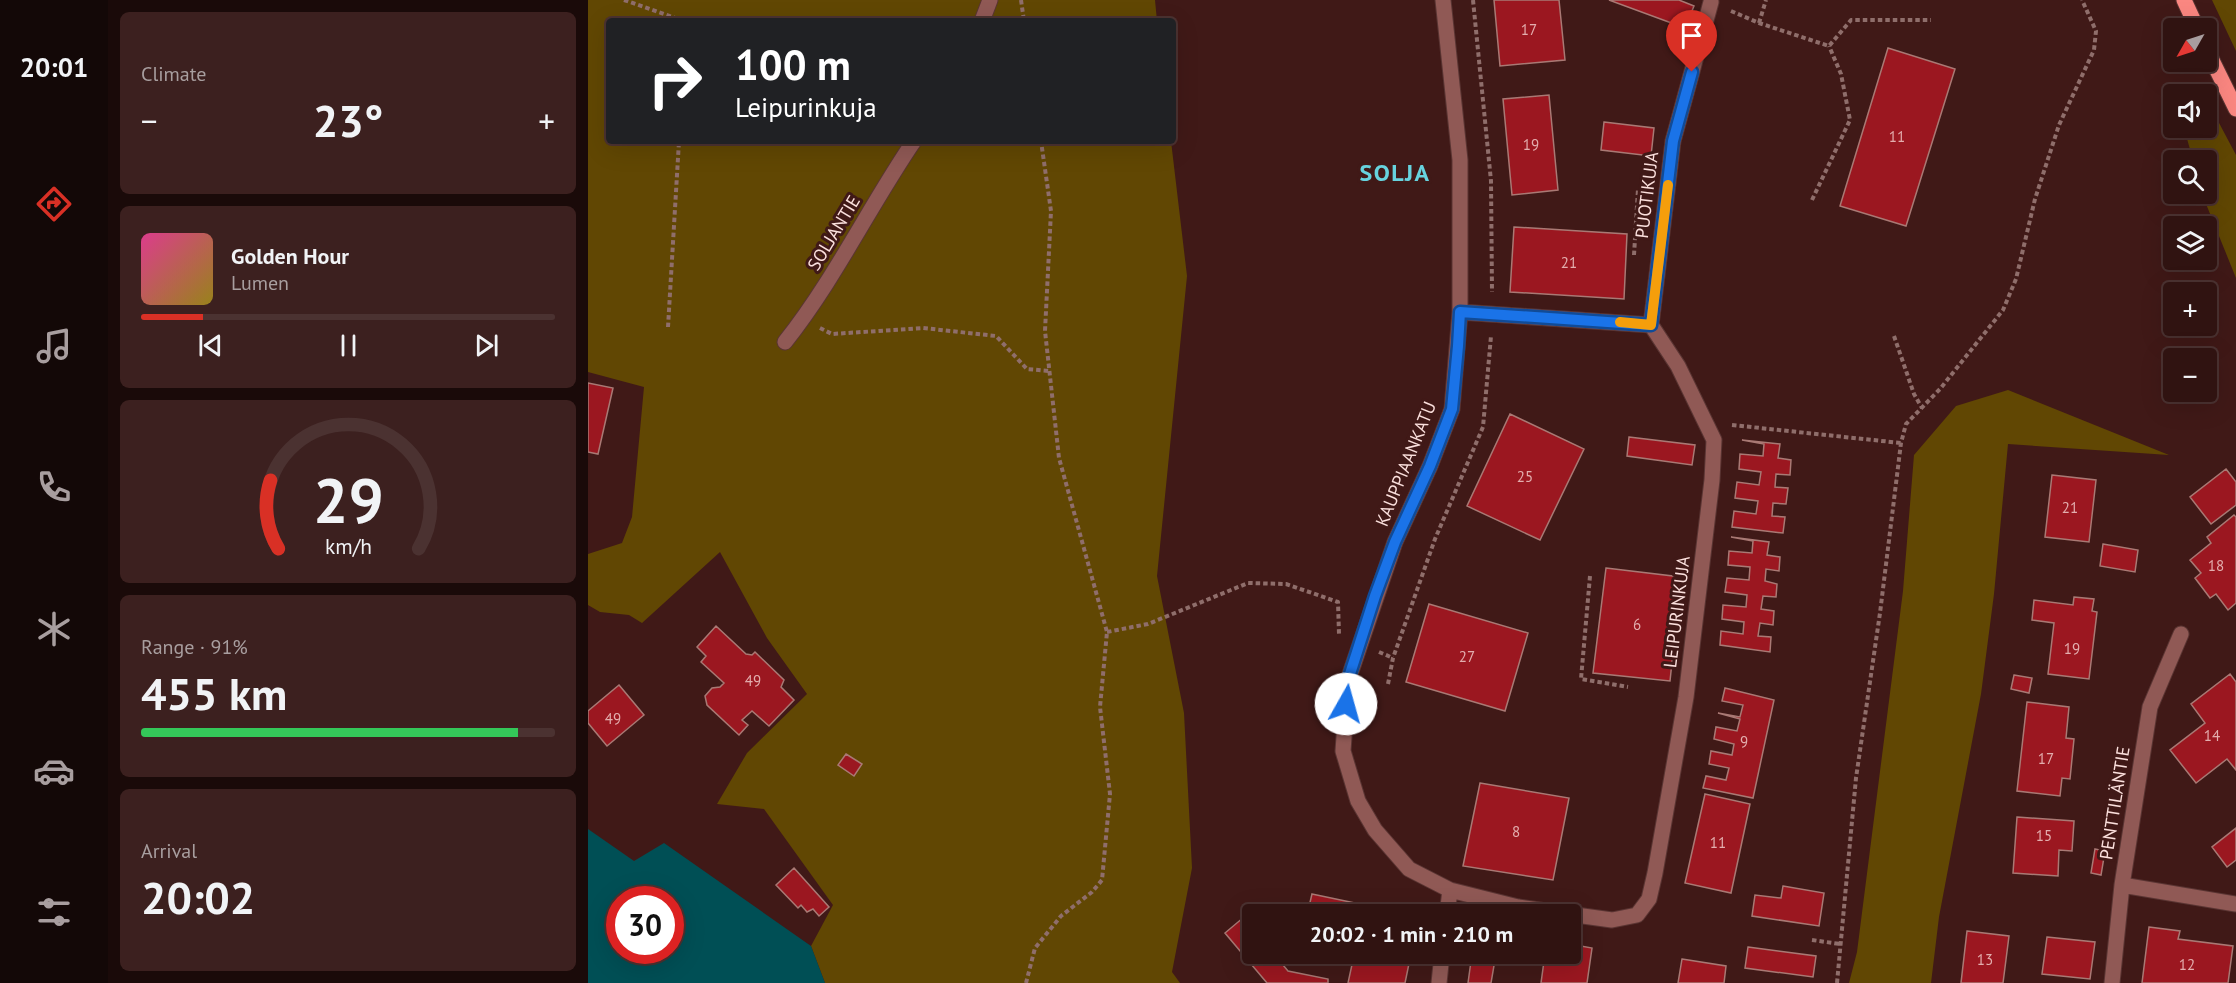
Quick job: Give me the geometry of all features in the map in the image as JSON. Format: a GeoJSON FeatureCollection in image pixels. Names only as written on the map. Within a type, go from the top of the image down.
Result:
{"type":"FeatureCollection","features":[{"type":"Feature","properties":{"kind":"main road"},"geometry":{"type":"LineString","coordinates":[[2184,0],[2192,18]]}},
{"type":"Feature","properties":{"kind":"main road"},"geometry":{"type":"LineString","coordinates":[[2217,70],[2236,109]]}},
{"type":"Feature","properties":{"kind":"street"},"geometry":{"type":"LineString","coordinates":[[983,18],[990,0]]}},
{"type":"Feature","properties":{"kind":"street","name":"KAUPPIAANKATU"},"geometry":{"type":"LineString","coordinates":[[1443,0],[1460,160],[1460,312],[1452,409],[1430,466],[1395,542],[1348,680],[1343,751],[1358,801],[1375,830],[1409,870],[1450,890]]}},
{"type":"Feature","properties":{"kind":"street","name":"PUOTIKUJA"},"geometry":{"type":"LineString","coordinates":[[1651,325],[1673,141],[1711,2]]}},
{"type":"Feature","properties":{"kind":"street","name":"SOLJANTIE"},"geometry":{"type":"LineString","coordinates":[[785,342],[804,319],[835,272],[889,178],[912,144]]}},
{"type":"Feature","properties":{"kind":"street"},"geometry":{"type":"LineString","coordinates":[[1460,312],[1651,325]]}},
{"type":"Feature","properties":{"kind":"street","name":"LEIPURINKUJA"},"geometry":{"type":"LineString","coordinates":[[1450,890],[1518,907],[1612,920],[1637,915],[1648,899],[1686,697],[1712,480],[1714,440],[1678,366],[1651,325]]}},
{"type":"Feature","properties":{"kind":"street","name":"PENTTILÄNTIE"},"geometry":{"type":"LineString","coordinates":[[2112,983],[2122,885],[2150,707],[2181,634]]}},
{"type":"Feature","properties":{"kind":"street"},"geometry":{"type":"LineString","coordinates":[[2122,885],[2236,904]]}},
{"type":"Feature","properties":{"kind":"street"},"geometry":{"type":"LineString","coordinates":[[1448,904],[1450,890]]}},
{"type":"Feature","properties":{"kind":"street"},"geometry":{"type":"LineString","coordinates":[[1439,983],[1441,964]]}},
{"type":"Feature","properties":{"kind":"path"},"geometry":{"type":"LineString","coordinates":[[624,0],[675,18]]}},
{"type":"Feature","properties":{"kind":"path"},"geometry":{"type":"LineString","coordinates":[[1021,0],[1024,18]]}},
{"type":"Feature","properties":{"kind":"path"},"geometry":{"type":"LineString","coordinates":[[1759,22],[1766,0]]}},
{"type":"Feature","properties":{"kind":"path"},"geometry":{"type":"LineString","coordinates":[[1837,983],[1856,778],[1880,613],[1901,443],[1906,424],[1940,389],[1989,330],[2003,310],[2016,279],[2035,199],[2059,125],[2094,50],[2096,32],[2082,0]]}},
{"type":"Feature","properties":{"kind":"path"},"geometry":{"type":"LineString","coordinates":[[1711,2],[1759,22],[1829,46],[1841,74],[1850,120],[1812,200]]}},
{"type":"Feature","properties":{"kind":"path"},"geometry":{"type":"LineString","coordinates":[[1829,46],[1851,20],[1931,20]]}},
{"type":"Feature","properties":{"kind":"path"},"geometry":{"type":"LineString","coordinates":[[668,327],[679,144]]}},
{"type":"Feature","properties":{"kind":"path"},"geometry":{"type":"LineString","coordinates":[[1026,983],[1035,948],[1061,916],[1092,892],[1102,880],[1110,794],[1100,707],[1107,632],[1059,458],[1049,371],[1045,331],[1051,211],[1041,144]]}},
{"type":"Feature","properties":{"kind":"path"},"geometry":{"type":"LineString","coordinates":[[1634,255],[1638,189]]}},
{"type":"Feature","properties":{"kind":"path"},"geometry":{"type":"LineString","coordinates":[[832,334],[923,328],[996,336],[1027,369],[1049,371]]}},
{"type":"Feature","properties":{"kind":"path"},"geometry":{"type":"LineString","coordinates":[[1894,336],[1914,394],[1922,408]]}},
{"type":"Feature","properties":{"kind":"path"},"geometry":{"type":"LineString","coordinates":[[1707,422],[1901,443]]}},
{"type":"Feature","properties":{"kind":"path"},"geometry":{"type":"LineString","coordinates":[[1590,576],[1581,679],[1628,687]]}},
{"type":"Feature","properties":{"kind":"path"},"geometry":{"type":"LineString","coordinates":[[1107,632],[1148,624],[1248,583],[1286,584],[1338,602],[1339,637]]}},
{"type":"Feature","properties":{"kind":"path"},"geometry":{"type":"LineString","coordinates":[[1812,940],[1840,944]]}},
{"type":"Feature","properties":{"kind":"shaded area"},"geometry":{"type":"Polygon","coordinates":[[[588,0],[1155,0],[1157,18],[606,18],[606,144],[1171,144],[1187,276],[1157,576],[1184,713],[1192,868],[1172,972],[1180,983],[825,983],[811,946],[833,905],[764,809],[717,804],[747,753],[807,694],[767,638],[720,552],[642,623],[629,615],[600,612],[588,605],[588,554],[622,543],[632,517],[644,387],[588,372],[588,0]]]}},
{"type":"Feature","properties":{"kind":"shaded area"},"geometry":{"type":"Polygon","coordinates":[[[2212,0],[2236,0],[2236,51],[2212,0]]]}},
{"type":"Feature","properties":{"kind":"shaded area"},"geometry":{"type":"Polygon","coordinates":[[[2217,121],[2236,155],[2236,278],[2217,231],[2217,216],[2211,216],[2206,204],[2217,204],[2217,150],[2190,150],[2187,138],[2217,138],[2217,121]]]}},
{"type":"Feature","properties":{"kind":"shaded area"},"geometry":{"type":"Polygon","coordinates":[[[2008,390],[2169,455],[2008,444],[1994,594],[1981,694],[1939,917],[1931,983],[1849,983],[1857,952],[1903,591],[1914,455],[1956,406],[2008,390]]]}},
{"type":"Feature","properties":{"kind":"water"},"geometry":{"type":"Polygon","coordinates":[[[588,829],[634,861],[664,843],[811,946],[825,983],[588,983],[588,829]]]}},
{"type":"Feature","properties":{"kind":"building"},"geometry":{"type":"Polygon","coordinates":[[[1494,0],[1559,0],[1565,60],[1500,66],[1494,0]]]}},
{"type":"Feature","properties":{"kind":"building"},"geometry":{"type":"Polygon","coordinates":[[[1609,0],[1679,0],[1694,6],[1685,28],[1609,0]]]}},
{"type":"Feature","properties":{"kind":"building"},"geometry":{"type":"Polygon","coordinates":[[[1888,48],[1955,69],[1906,226],[1840,206],[1888,48]]]}},
{"type":"Feature","properties":{"kind":"building"},"geometry":{"type":"Polygon","coordinates":[[[1549,95],[1558,190],[1512,195],[1503,99],[1549,95]]]}},
{"type":"Feature","properties":{"kind":"building"},"geometry":{"type":"Polygon","coordinates":[[[1604,122],[1654,128],[1651,156],[1601,150],[1604,122]]]}},
{"type":"Feature","properties":{"kind":"building"},"geometry":{"type":"Polygon","coordinates":[[[1514,227],[1627,234],[1624,299],[1510,292],[1514,227]]]}},
{"type":"Feature","properties":{"kind":"building"},"geometry":{"type":"Polygon","coordinates":[[[588,383],[613,388],[598,454],[588,452],[588,383]]]}},
{"type":"Feature","properties":{"kind":"building"},"geometry":{"type":"Polygon","coordinates":[[[1510,414],[1584,449],[1540,540],[1467,506],[1510,414]]]}},
{"type":"Feature","properties":{"kind":"building"},"geometry":{"type":"Polygon","coordinates":[[[1629,437],[1695,445],[1692,465],[1627,456],[1629,437]]]}},
{"type":"Feature","properties":{"kind":"building"},"geometry":{"type":"Polygon","coordinates":[[[1742,440],[1780,444],[1778,458],[1791,460],[1790,475],[1776,474],[1775,487],[1788,488],[1786,504],[1773,503],[1772,516],[1785,517],[1783,533],[1732,527],[1734,511],[1756,514],[1758,501],[1735,498],[1737,482],[1759,485],[1761,472],[1739,469],[1740,454],[1763,456],[1764,444],[1742,440]]]}},
{"type":"Feature","properties":{"kind":"building"},"geometry":{"type":"Polygon","coordinates":[[[2226,469],[2236,482],[2236,505],[2211,524],[2190,497],[2226,469]]]}},
{"type":"Feature","properties":{"kind":"building"},"geometry":{"type":"Polygon","coordinates":[[[2052,475],[2096,480],[2089,542],[2045,537],[2052,475]]]}},
{"type":"Feature","properties":{"kind":"building"},"geometry":{"type":"Polygon","coordinates":[[[2234,515],[2236,517],[2236,603],[2228,610],[2216,594],[2210,598],[2195,578],[2201,573],[2190,560],[2211,543],[2207,537],[2234,515]]]}},
{"type":"Feature","properties":{"kind":"building"},"geometry":{"type":"Polygon","coordinates":[[[1731,537],[1769,542],[1767,555],[1780,557],[1779,571],[1766,569],[1765,581],[1777,584],[1776,597],[1763,596],[1761,609],[1774,611],[1773,625],[1760,623],[1758,636],[1771,637],[1770,652],[1720,645],[1721,631],[1743,634],[1744,622],[1722,619],[1723,605],[1746,607],[1747,595],[1725,592],[1727,578],[1749,580],[1750,567],[1728,565],[1729,551],[1752,553],[1753,541],[1731,537]]]}},
{"type":"Feature","properties":{"kind":"building"},"geometry":{"type":"Polygon","coordinates":[[[2103,544],[2138,550],[2135,572],[2100,566],[2103,544]]]}},
{"type":"Feature","properties":{"kind":"building"},"geometry":{"type":"Polygon","coordinates":[[[1606,568],[1681,577],[1670,681],[1593,673],[1606,568]]]}},
{"type":"Feature","properties":{"kind":"building"},"geometry":{"type":"Polygon","coordinates":[[[2074,597],[2094,599],[2092,611],[2097,612],[2089,679],[2048,674],[2054,623],[2032,620],[2034,600],[2073,605],[2074,597]]]}},
{"type":"Feature","properties":{"kind":"building"},"geometry":{"type":"Polygon","coordinates":[[[1429,604],[1528,633],[1505,711],[1406,682],[1429,604]]]}},
{"type":"Feature","properties":{"kind":"building"},"geometry":{"type":"Polygon","coordinates":[[[716,626],[746,654],[752,655],[755,652],[784,680],[781,687],[794,700],[769,726],[752,711],[742,720],[748,725],[739,735],[707,705],[705,696],[712,688],[720,687],[724,683],[701,662],[706,656],[697,647],[716,626]]]}},
{"type":"Feature","properties":{"kind":"building"},"geometry":{"type":"Polygon","coordinates":[[[2230,674],[2236,682],[2236,770],[2227,759],[2196,783],[2170,750],[2205,723],[2191,704],[2230,674]]]}},
{"type":"Feature","properties":{"kind":"building"},"geometry":{"type":"Polygon","coordinates":[[[2014,675],[2032,678],[2029,693],[2011,689],[2014,675]]]}},
{"type":"Feature","properties":{"kind":"building"},"geometry":{"type":"Polygon","coordinates":[[[619,685],[644,715],[607,746],[588,723],[588,711],[619,685]]]}},
{"type":"Feature","properties":{"kind":"building"},"geometry":{"type":"Polygon","coordinates":[[[1725,688],[1774,700],[1753,798],[1703,788],[1706,776],[1726,780],[1729,768],[1709,764],[1711,751],[1732,755],[1734,744],[1714,739],[1716,727],[1737,731],[1740,719],[1718,713],[1740,717],[1743,705],[1722,701],[1725,688]]]}},
{"type":"Feature","properties":{"kind":"building"},"geometry":{"type":"Polygon","coordinates":[[[2027,702],[2069,707],[2066,738],[2074,739],[2070,779],[2062,778],[2060,796],[2017,791],[2027,702]]]}},
{"type":"Feature","properties":{"kind":"building"},"geometry":{"type":"Polygon","coordinates":[[[846,754],[862,764],[854,776],[838,765],[846,754]]]}},
{"type":"Feature","properties":{"kind":"building"},"geometry":{"type":"Polygon","coordinates":[[[1480,783],[1569,798],[1553,880],[1463,866],[1480,783]]]}},
{"type":"Feature","properties":{"kind":"building"},"geometry":{"type":"Polygon","coordinates":[[[1705,794],[1750,804],[1731,893],[1685,883],[1705,794]]]}},
{"type":"Feature","properties":{"kind":"building"},"geometry":{"type":"Polygon","coordinates":[[[2017,817],[2074,821],[2072,851],[2059,850],[2058,876],[2013,873],[2017,817]]]}},
{"type":"Feature","properties":{"kind":"building"},"geometry":{"type":"Polygon","coordinates":[[[2236,828],[2236,860],[2227,867],[2212,847],[2236,828]]]}},
{"type":"Feature","properties":{"kind":"building"},"geometry":{"type":"Polygon","coordinates":[[[2095,849],[2105,851],[2101,875],[2091,873],[2095,849]]]}},
{"type":"Feature","properties":{"kind":"building"},"geometry":{"type":"Polygon","coordinates":[[[794,868],[829,907],[819,916],[813,909],[807,912],[801,905],[798,908],[776,885],[794,868]]]}},
{"type":"Feature","properties":{"kind":"building"},"geometry":{"type":"Polygon","coordinates":[[[1783,886],[1824,893],[1819,926],[1752,916],[1755,895],[1781,898],[1783,886]]]}},
{"type":"Feature","properties":{"kind":"building"},"geometry":{"type":"Polygon","coordinates":[[[1312,894],[1360,904],[1310,904],[1312,894]]]}},
{"type":"Feature","properties":{"kind":"building"},"geometry":{"type":"Polygon","coordinates":[[[1242,919],[1242,953],[1225,933],[1242,919]]]}},
{"type":"Feature","properties":{"kind":"building"},"geometry":{"type":"Polygon","coordinates":[[[2149,927],[2180,931],[2178,939],[2233,946],[2228,983],[2142,983],[2149,927]]]}},
{"type":"Feature","properties":{"kind":"building"},"geometry":{"type":"Polygon","coordinates":[[[1967,931],[2009,936],[2003,983],[1961,983],[1967,931]]]}},
{"type":"Feature","properties":{"kind":"building"},"geometry":{"type":"Polygon","coordinates":[[[2047,937],[2095,942],[2090,979],[2042,974],[2047,937]]]}},
{"type":"Feature","properties":{"kind":"building"},"geometry":{"type":"Polygon","coordinates":[[[1581,946],[1592,948],[1587,983],[1541,983],[1544,964],[1581,964],[1581,946]]]}},
{"type":"Feature","properties":{"kind":"building"},"geometry":{"type":"Polygon","coordinates":[[[1748,947],[1816,956],[1813,977],[1745,968],[1748,947]]]}},
{"type":"Feature","properties":{"kind":"building"},"geometry":{"type":"Polygon","coordinates":[[[1682,959],[1726,966],[1724,983],[1678,983],[1682,959]]]}},
{"type":"Feature","properties":{"kind":"building"},"geometry":{"type":"Polygon","coordinates":[[[1251,964],[1282,964],[1288,971],[1328,979],[1328,983],[1267,983],[1251,964]]]}},
{"type":"Feature","properties":{"kind":"building"},"geometry":{"type":"Polygon","coordinates":[[[1352,964],[1409,964],[1405,983],[1348,983],[1352,964]]]}},
{"type":"Feature","properties":{"kind":"building"},"geometry":{"type":"Polygon","coordinates":[[[1471,964],[1494,964],[1491,983],[1468,983],[1471,964]]]}},
{"type":"Feature","properties":{"kind":"slow traffic"},"geometry":{"type":"LineString","coordinates":[[1620,322],[1651,325],[1668,185]]}},
{"type":"Feature","properties":{"kind":"district","name":"SOLJA"},"geometry":{"type":"Point","coordinates":[1395,173]}},
{"type":"Feature","properties":{"kind":"route"},"geometry":{"type":"LineString","coordinates":[[1346,704],[1348,680],[1375,596],[1395,542],[1430,466],[1452,409],[1460,312],[1651,325],[1673,141],[1692,72]]}}]}
